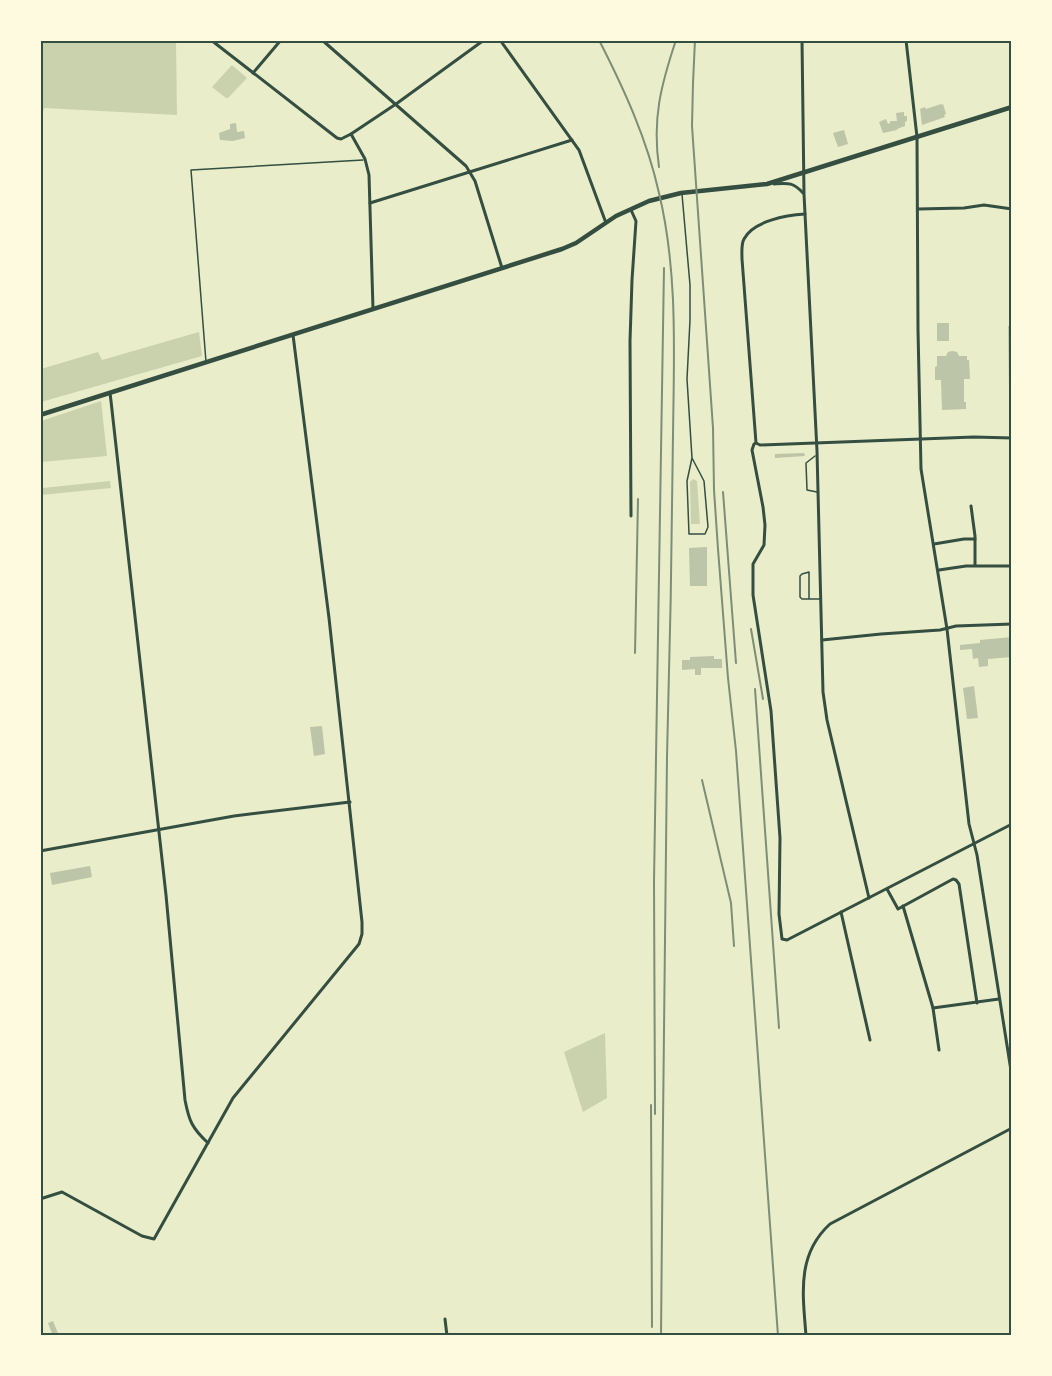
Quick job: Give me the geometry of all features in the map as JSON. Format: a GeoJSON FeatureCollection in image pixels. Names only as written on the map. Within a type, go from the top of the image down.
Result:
{"type":"FeatureCollection","features":[{"type":"Feature","properties":{"kind":"main road"},"geometry":{"type":"LineString","coordinates":[[40,415],[569,246],[630,208],[649,201],[681,193],[766,184],[1011,107]]}},
{"type":"Feature","properties":{"kind":"street"},"geometry":{"type":"LineString","coordinates":[[211,40],[341,139],[351,135],[396,104],[484,40]]}},
{"type":"Feature","properties":{"kind":"street"},"geometry":{"type":"LineString","coordinates":[[253,73],[281,40]]}},
{"type":"Feature","properties":{"kind":"street"},"geometry":{"type":"LineString","coordinates":[[322,40],[470,171],[502,268]]}},
{"type":"Feature","properties":{"kind":"street"},"geometry":{"type":"LineString","coordinates":[[500,40],[579,150],[606,223]]}},
{"type":"Feature","properties":{"kind":"street"},"geometry":{"type":"LineString","coordinates":[[802,40],[804,194],[817,454],[823,692],[827,720],[868,898]]}},
{"type":"Feature","properties":{"kind":"street"},"geometry":{"type":"LineString","coordinates":[[906,40],[917,136],[921,469],[947,629],[969,824],[977,855],[1011,1077]]}},
{"type":"Feature","properties":{"kind":"street"},"geometry":{"type":"LineString","coordinates":[[351,135],[365,159],[369,175],[374,309]]}},
{"type":"Feature","properties":{"kind":"street"},"geometry":{"type":"LineString","coordinates":[[370,203],[572,140]]}},
{"type":"Feature","properties":{"kind":"street"},"geometry":{"type":"LineString","coordinates":[[766,184],[791,183],[804,194]]}},
{"type":"Feature","properties":{"kind":"street"},"geometry":{"type":"LineString","coordinates":[[918,209],[964,208],[980,205],[1011,209]]}},
{"type":"Feature","properties":{"kind":"street"},"geometry":{"type":"LineString","coordinates":[[630,208],[636,221],[631,331],[631,516]]}},
{"type":"Feature","properties":{"kind":"street"},"geometry":{"type":"LineString","coordinates":[[805,214],[788,215],[772,220],[750,232],[743,240],[742,259],[756,443],[752,450],[763,507],[765,535],[764,545],[753,564],[753,595],[771,711],[780,838],[779,915],[782,939],[787,940],[1011,824]]}},
{"type":"Feature","properties":{"kind":"street"},"geometry":{"type":"LineString","coordinates":[[40,1199],[62,1192],[142,1236],[154,1239],[233,1098],[359,944],[362,934],[350,801],[331,636],[292,335]]}},
{"type":"Feature","properties":{"kind":"street"},"geometry":{"type":"LineString","coordinates":[[110,393],[159,830],[185,1100],[191,1124],[208,1143]]}},
{"type":"Feature","properties":{"kind":"street"},"geometry":{"type":"LineString","coordinates":[[756,443],[760,445],[974,437],[1011,438]]}},
{"type":"Feature","properties":{"kind":"street"},"geometry":{"type":"LineString","coordinates":[[971,506],[975,565]]}},
{"type":"Feature","properties":{"kind":"street"},"geometry":{"type":"LineString","coordinates":[[934,544],[975,539]]}},
{"type":"Feature","properties":{"kind":"street"},"geometry":{"type":"LineString","coordinates":[[938,570],[975,565],[1011,566]]}},
{"type":"Feature","properties":{"kind":"street"},"geometry":{"type":"LineString","coordinates":[[822,640],[940,630],[956,626],[1011,624]]}},
{"type":"Feature","properties":{"kind":"street"},"geometry":{"type":"LineString","coordinates":[[40,851],[234,816],[350,801]]}},
{"type":"Feature","properties":{"kind":"street"},"geometry":{"type":"LineString","coordinates":[[887,889],[897,909],[952,879],[956,880],[959,884],[977,1003]]}},
{"type":"Feature","properties":{"kind":"street"},"geometry":{"type":"LineString","coordinates":[[903,906],[933,1008],[939,1050]]}},
{"type":"Feature","properties":{"kind":"street"},"geometry":{"type":"LineString","coordinates":[[841,912],[870,1040]]}},
{"type":"Feature","properties":{"kind":"street"},"geometry":{"type":"LineString","coordinates":[[933,1008],[999,999]]}},
{"type":"Feature","properties":{"kind":"street"},"geometry":{"type":"LineString","coordinates":[[806,1335],[802,1290],[805,1265],[822,1231],[830,1224],[1011,1128]]}},
{"type":"Feature","properties":{"kind":"street"},"geometry":{"type":"LineString","coordinates":[[445,1319],[447,1335]]}},
{"type":"Feature","properties":{"kind":"lane"},"geometry":{"type":"LineString","coordinates":[[206,362],[191,170],[365,159]]}},
{"type":"Feature","properties":{"kind":"lane"},"geometry":{"type":"LineString","coordinates":[[681,193],[690,285],[687,379],[692,458],[687,481],[689,534],[705,534],[708,527],[704,481],[692,458]]}},
{"type":"Feature","properties":{"kind":"lane"},"geometry":{"type":"LineString","coordinates":[[817,454],[806,464],[807,490],[818,492]]}},
{"type":"Feature","properties":{"kind":"lane"},"geometry":{"type":"LineString","coordinates":[[809,599],[809,572],[800,576],[800,596],[802,599],[809,599],[820,599]]}},
{"type":"Feature","properties":{"kind":"green space"},"geometry":{"type":"Polygon","coordinates":[[[41,40],[176,41],[177,115],[44,108],[41,118],[41,40]]]}},
{"type":"Feature","properties":{"kind":"green space"},"geometry":{"type":"Polygon","coordinates":[[[232,65],[247,78],[226,98],[212,87],[232,65]]]}},
{"type":"Feature","properties":{"kind":"green space"},"geometry":{"type":"Polygon","coordinates":[[[199,332],[202,356],[41,402],[41,369],[98,352],[102,360],[199,332]]]}},
{"type":"Feature","properties":{"kind":"green space"},"geometry":{"type":"Polygon","coordinates":[[[101,401],[107,456],[41,462],[41,421],[101,401]]]}},
{"type":"Feature","properties":{"kind":"green space"},"geometry":{"type":"Polygon","coordinates":[[[41,466],[43,488],[110,481],[111,488],[41,495],[41,466]]]}},
{"type":"Feature","properties":{"kind":"green space"},"geometry":{"type":"Polygon","coordinates":[[[693,479],[697,481],[700,524],[691,524],[690,482],[693,479]]]}},
{"type":"Feature","properties":{"kind":"green space"},"geometry":{"type":"Polygon","coordinates":[[[605,1033],[607,1098],[583,1112],[564,1052],[605,1033]]]}},
{"type":"Feature","properties":{"kind":"building"},"geometry":{"type":"Polygon","coordinates":[[[943,104],[945,117],[922,125],[920,109],[943,104]]]}},
{"type":"Feature","properties":{"kind":"building"},"geometry":{"type":"Polygon","coordinates":[[[904,112],[904,116],[907,116],[905,126],[883,133],[879,122],[886,119],[888,124],[890,121],[897,121],[896,113],[904,112]]]}},
{"type":"Feature","properties":{"kind":"building"},"geometry":{"type":"Polygon","coordinates":[[[236,123],[237,132],[244,131],[245,138],[233,141],[220,140],[219,133],[230,129],[230,124],[236,123]]]}},
{"type":"Feature","properties":{"kind":"building"},"geometry":{"type":"Polygon","coordinates":[[[844,130],[848,144],[838,147],[833,133],[844,130]]]}},
{"type":"Feature","properties":{"kind":"building"},"geometry":{"type":"Polygon","coordinates":[[[937,323],[949,323],[949,341],[937,341],[937,323]]]}},
{"type":"Feature","properties":{"kind":"building"},"geometry":{"type":"Polygon","coordinates":[[[1008,326],[1012,326],[1012,389],[1009,389],[1008,326]]]}},
{"type":"Feature","properties":{"kind":"building"},"geometry":{"type":"Polygon","coordinates":[[[952,351],[957,352],[959,356],[967,356],[969,360],[970,379],[964,379],[966,409],[942,410],[941,380],[935,380],[935,367],[937,356],[946,356],[952,351]]]}},
{"type":"Feature","properties":{"kind":"building"},"geometry":{"type":"Polygon","coordinates":[[[804,453],[805,456],[775,458],[775,454],[804,453]]]}},
{"type":"Feature","properties":{"kind":"building"},"geometry":{"type":"Polygon","coordinates":[[[707,547],[707,586],[690,586],[689,548],[707,547]]]}},
{"type":"Feature","properties":{"kind":"building"},"geometry":{"type":"Polygon","coordinates":[[[1012,637],[1012,657],[988,659],[988,666],[979,667],[978,658],[973,659],[972,649],[960,650],[960,645],[980,643],[980,640],[1012,637]]]}},
{"type":"Feature","properties":{"kind":"building"},"geometry":{"type":"Polygon","coordinates":[[[714,656],[714,659],[722,659],[722,668],[701,668],[701,675],[695,675],[695,669],[682,670],[682,660],[690,660],[690,657],[714,656]]]}},
{"type":"Feature","properties":{"kind":"building"},"geometry":{"type":"Polygon","coordinates":[[[974,686],[978,718],[967,719],[963,688],[974,686]]]}},
{"type":"Feature","properties":{"kind":"building"},"geometry":{"type":"Polygon","coordinates":[[[322,726],[325,754],[314,756],[310,727],[322,726]]]}},
{"type":"Feature","properties":{"kind":"building"},"geometry":{"type":"Polygon","coordinates":[[[90,866],[92,877],[52,885],[50,873],[90,866]]]}},
{"type":"Feature","properties":{"kind":"building"},"geometry":{"type":"Polygon","coordinates":[[[53,1321],[59,1336],[53,1336],[48,1323],[53,1321]]]}},
{"type":"Feature","properties":{"kind":"railway"},"geometry":{"type":"LineString","coordinates":[[599,40],[634,115],[648,153],[665,223],[672,283],[674,374],[665,902],[661,1336]]}},
{"type":"Feature","properties":{"kind":"railway"},"geometry":{"type":"LineString","coordinates":[[659,167],[657,150],[659,102],[676,40]]}},
{"type":"Feature","properties":{"kind":"railway"},"geometry":{"type":"LineString","coordinates":[[695,40],[692,126],[713,428],[714,490],[728,678],[736,751],[778,1336]]}},
{"type":"Feature","properties":{"kind":"railway"},"geometry":{"type":"LineString","coordinates":[[655,1114],[654,881],[664,268]]}},
{"type":"Feature","properties":{"kind":"railway"},"geometry":{"type":"LineString","coordinates":[[723,492],[736,663]]}},
{"type":"Feature","properties":{"kind":"railway"},"geometry":{"type":"LineString","coordinates":[[635,653],[638,499]]}},
{"type":"Feature","properties":{"kind":"railway"},"geometry":{"type":"LineString","coordinates":[[751,629],[763,699]]}},
{"type":"Feature","properties":{"kind":"railway"},"geometry":{"type":"LineString","coordinates":[[755,689],[779,1028]]}},
{"type":"Feature","properties":{"kind":"railway"},"geometry":{"type":"LineString","coordinates":[[702,780],[731,903],[734,946]]}},
{"type":"Feature","properties":{"kind":"railway"},"geometry":{"type":"LineString","coordinates":[[651,1105],[652,1327]]}}]}
